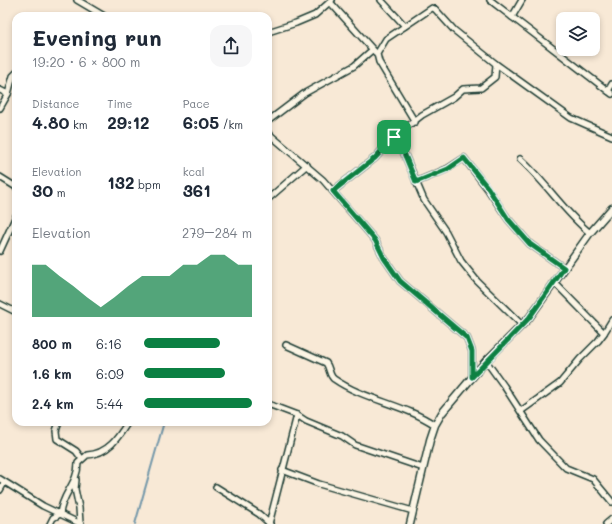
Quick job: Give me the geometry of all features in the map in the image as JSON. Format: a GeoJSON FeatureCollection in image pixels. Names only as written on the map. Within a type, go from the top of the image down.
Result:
{"type":"FeatureCollection","features":[{"type":"Feature","properties":{"kind":"street"},"geometry":{"type":"LineString","coordinates":[[77,0],[86,2],[91,9],[97,12]]}},
{"type":"Feature","properties":{"kind":"street"},"geometry":{"type":"LineString","coordinates":[[381,0],[405,26]]}},
{"type":"Feature","properties":{"kind":"street"},"geometry":{"type":"LineString","coordinates":[[490,0],[610,92],[612,84]]}},
{"type":"Feature","properties":{"kind":"street"},"geometry":{"type":"LineString","coordinates":[[512,17],[522,0]]}},
{"type":"Feature","properties":{"kind":"street"},"geometry":{"type":"LineString","coordinates":[[272,31],[315,15],[331,1],[377,54],[379,62],[415,122]]}},
{"type":"Feature","properties":{"kind":"street"},"geometry":{"type":"LineString","coordinates":[[377,54],[386,39],[430,9],[435,9],[454,30],[496,64],[571,118],[612,136]]}},
{"type":"Feature","properties":{"kind":"street"},"geometry":{"type":"LineString","coordinates":[[272,118],[305,93],[354,66],[372,50]]}},
{"type":"Feature","properties":{"kind":"street"},"geometry":{"type":"LineString","coordinates":[[333,191],[375,158],[394,137],[422,115],[454,98],[463,89],[475,89],[486,85],[495,77],[496,64]]}},
{"type":"Feature","properties":{"kind":"street"},"geometry":{"type":"LineString","coordinates":[[0,108],[8,94],[12,80]]}},
{"type":"Feature","properties":{"kind":"street"},"geometry":{"type":"LineString","coordinates":[[0,90],[8,94]]}},
{"type":"Feature","properties":{"kind":"street"},"geometry":{"type":"LineString","coordinates":[[272,136],[307,165],[333,191],[375,240],[384,258],[400,281],[467,338],[472,351],[472,377]]}},
{"type":"Feature","properties":{"kind":"street"},"geometry":{"type":"LineString","coordinates":[[394,137],[404,153],[424,200],[446,232],[461,261],[477,281],[522,325]]}},
{"type":"Feature","properties":{"kind":"street"},"geometry":{"type":"LineString","coordinates":[[416,182],[448,169],[464,158],[488,188],[508,219],[530,244],[564,268]]}},
{"type":"Feature","properties":{"kind":"street"},"geometry":{"type":"LineString","coordinates":[[520,159],[539,177],[573,219],[590,233]]}},
{"type":"Feature","properties":{"kind":"street"},"geometry":{"type":"LineString","coordinates":[[272,196],[307,165]]}},
{"type":"Feature","properties":{"kind":"street"},"geometry":{"type":"LineString","coordinates":[[0,177],[12,184]]}},
{"type":"Feature","properties":{"kind":"street"},"geometry":{"type":"LineString","coordinates":[[410,524],[435,425],[442,413],[486,361],[522,325],[590,233],[612,208]]}},
{"type":"Feature","properties":{"kind":"street"},"geometry":{"type":"LineString","coordinates":[[0,251],[12,228]]}},
{"type":"Feature","properties":{"kind":"street"},"geometry":{"type":"LineString","coordinates":[[554,282],[604,332]]}},
{"type":"Feature","properties":{"kind":"street"},"geometry":{"type":"LineString","coordinates":[[0,304],[12,310]]}},
{"type":"Feature","properties":{"kind":"street"},"geometry":{"type":"LineString","coordinates":[[521,411],[560,383],[580,359],[598,341],[612,320]]}},
{"type":"Feature","properties":{"kind":"street"},"geometry":{"type":"LineString","coordinates":[[286,345],[326,363],[333,379],[363,394],[425,418],[435,425]]}},
{"type":"Feature","properties":{"kind":"street"},"geometry":{"type":"LineString","coordinates":[[486,361],[521,411],[539,440],[566,468],[592,479],[612,502]]}},
{"type":"Feature","properties":{"kind":"street"},"geometry":{"type":"LineString","coordinates":[[272,406],[297,415],[306,421],[342,436],[355,446],[423,468]]}},
{"type":"Feature","properties":{"kind":"street"},"geometry":{"type":"LineString","coordinates":[[216,487],[269,524],[297,415]]}},
{"type":"Feature","properties":{"kind":"street"},"geometry":{"type":"LineString","coordinates":[[58,426],[56,431],[57,439],[76,451],[82,459]]}},
{"type":"Feature","properties":{"kind":"street"},"geometry":{"type":"LineString","coordinates":[[60,514],[61,502],[78,475],[78,464],[87,455],[96,455],[105,451],[114,443],[125,426]]}},
{"type":"Feature","properties":{"kind":"street"},"geometry":{"type":"LineString","coordinates":[[282,470],[319,484],[413,511]]}},
{"type":"Feature","properties":{"kind":"street"},"geometry":{"type":"LineString","coordinates":[[75,479],[77,482],[74,489],[81,524]]}},
{"type":"Feature","properties":{"kind":"street"},"geometry":{"type":"LineString","coordinates":[[0,490],[2,481],[60,514],[81,524]]}},
{"type":"Feature","properties":{"kind":"street"},"geometry":{"type":"LineString","coordinates":[[50,524],[53,518],[60,514]]}},
{"type":"Feature","properties":{"kind":"street"},"geometry":{"type":"LineString","coordinates":[[606,524],[612,519]]}},
{"type":"Feature","properties":{"kind":"waterway"},"geometry":{"type":"LineString","coordinates":[[135,524],[163,426]]}},
{"type":"Feature","properties":{"kind":"route"},"geometry":{"type":"LineString","coordinates":[[394,137],[404,153],[416,182],[437,172],[448,169],[464,158],[488,188],[508,219],[530,244],[564,268],[529,318],[472,377],[472,351],[467,338],[400,281],[384,258],[375,240],[333,191],[375,158],[394,137]]}}]}
